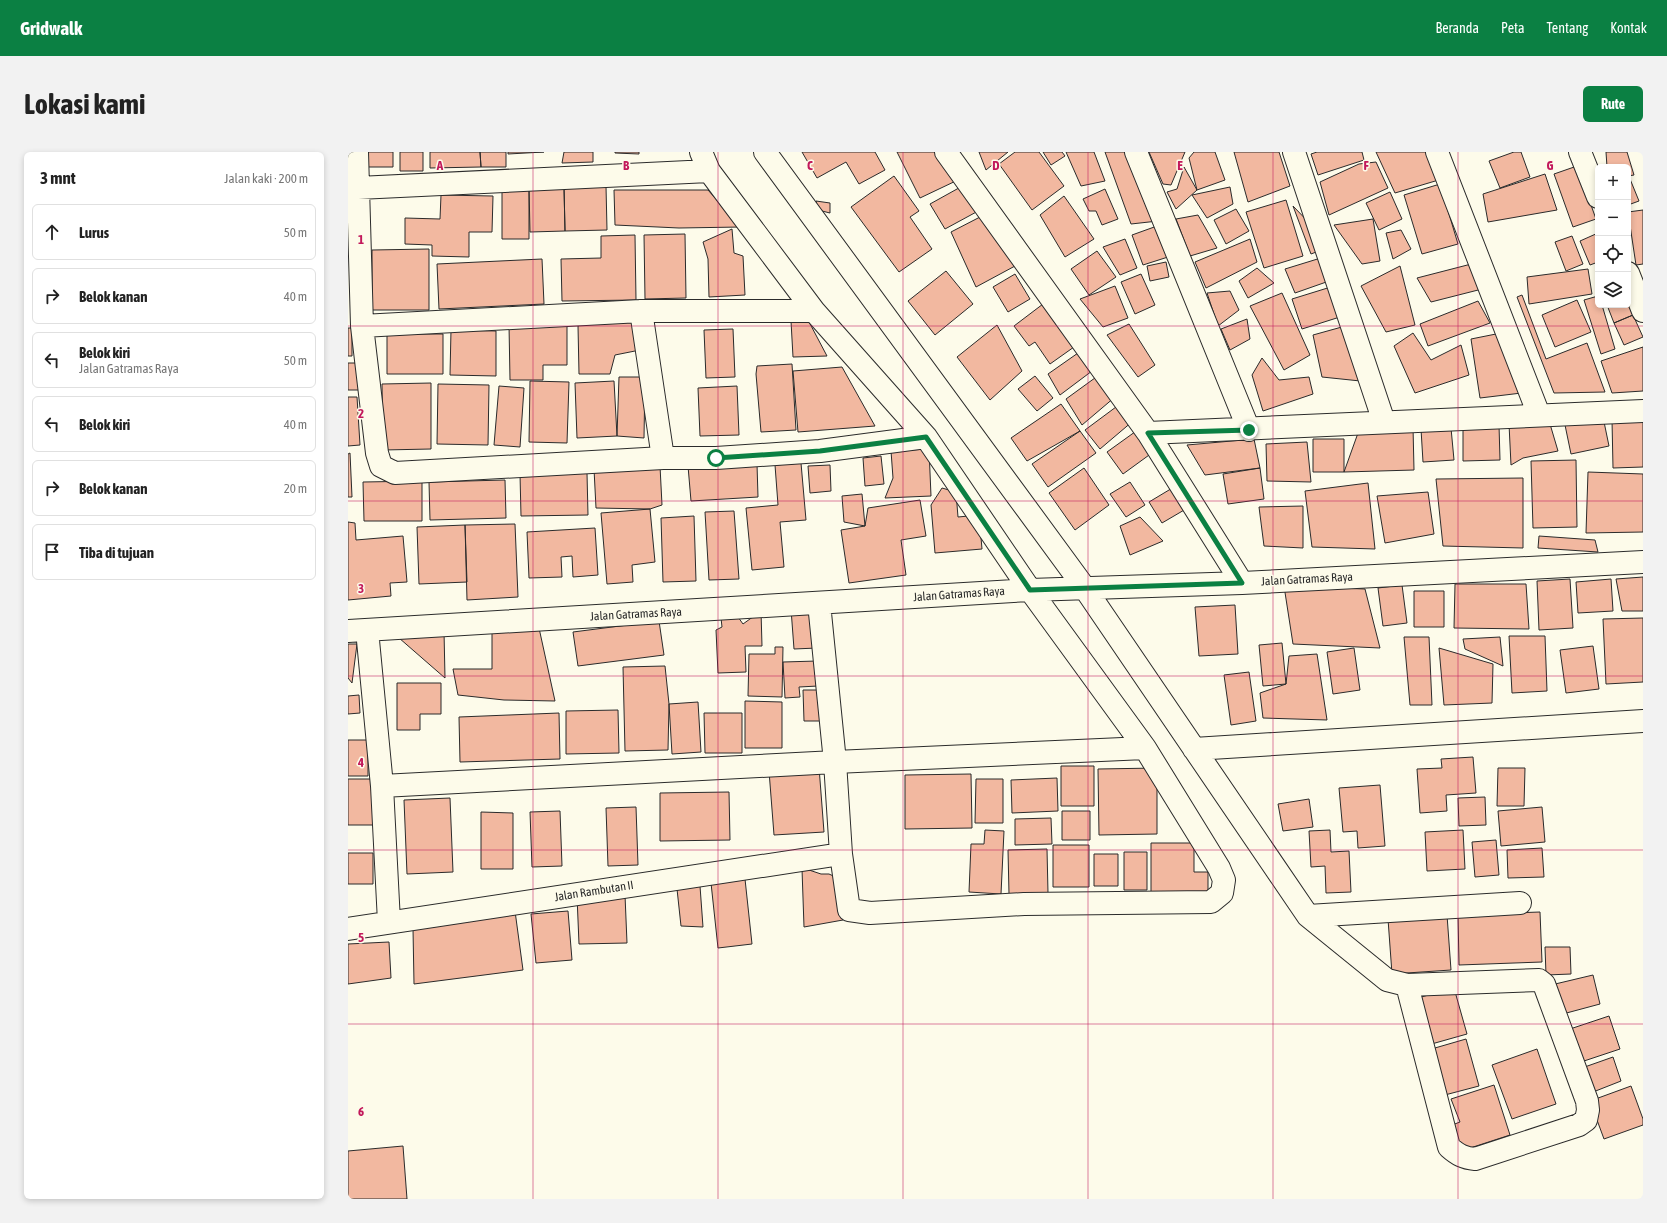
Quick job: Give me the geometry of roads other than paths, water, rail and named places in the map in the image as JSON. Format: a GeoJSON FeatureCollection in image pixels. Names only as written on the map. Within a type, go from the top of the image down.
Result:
{"type":"FeatureCollection","features":[{"type":"Feature","properties":{"kind":"street"},"geometry":{"type":"LineString","coordinates":[[357,152],[362,326],[377,454],[382,466],[395,473],[663,458],[716,458],[820,451],[926,437]]}},
{"type":"Feature","properties":{"kind":"street"},"geometry":{"type":"LineString","coordinates":[[765,152],[1084,587],[1308,916],[1387,980],[1407,985],[1538,980],[1544,984],[1587,1101],[1588,1110],[1586,1120],[1580,1125],[1475,1160],[1464,1158],[1456,1153],[1450,1147],[1407,985]]}},
{"type":"Feature","properties":{"kind":"street"},"geometry":{"type":"LineString","coordinates":[[946,152],[1148,433],[1242,583]]}},
{"type":"Feature","properties":{"kind":"street"},"geometry":{"type":"LineString","coordinates":[[1136,152],[1249,430]]}},
{"type":"Feature","properties":{"kind":"street"},"geometry":{"type":"LineString","coordinates":[[1294,152],[1384,422]]}},
{"type":"Feature","properties":{"kind":"street"},"geometry":{"type":"LineString","coordinates":[[1437,152],[1539,416]]}},
{"type":"Feature","properties":{"kind":"street"},"geometry":{"type":"LineString","coordinates":[[1580,152],[1595,190]]}},
{"type":"Feature","properties":{"kind":"street"},"geometry":{"type":"LineString","coordinates":[[358,188],[705,162],[814,311],[926,437],[1030,590],[1145,748],[1219,868],[1224,880],[1222,893],[1211,902],[1024,904],[870,913],[849,910],[841,854],[835,762],[819,603]]}},
{"type":"Feature","properties":{"kind":"street"},"geometry":{"type":"LineString","coordinates":[[1631,281],[1643,311]]}},
{"type":"Feature","properties":{"kind":"street"},"geometry":{"type":"LineString","coordinates":[[362,326],[642,311],[814,311]]}},
{"type":"Feature","properties":{"kind":"street"},"geometry":{"type":"LineString","coordinates":[[642,311],[663,458]]}},
{"type":"Feature","properties":{"kind":"street"},"geometry":{"type":"LineString","coordinates":[[1148,433],[1249,430],[1384,422],[1643,411]]}},
{"type":"Feature","properties":{"kind":"street","name":"Jalan Gatramas Raya"},"geometry":{"type":"LineString","coordinates":[[357,630],[1084,587],[1242,583],[1643,562]]}},
{"type":"Feature","properties":{"kind":"street"},"geometry":{"type":"LineString","coordinates":[[357,630],[382,786],[389,922]]}},
{"type":"Feature","properties":{"kind":"street"},"geometry":{"type":"LineString","coordinates":[[1194,750],[1643,721]]}},
{"type":"Feature","properties":{"kind":"street"},"geometry":{"type":"LineString","coordinates":[[382,786],[835,762],[1145,748]]}},
{"type":"Feature","properties":{"kind":"street","name":"Jalan Rambutan II"},"geometry":{"type":"LineString","coordinates":[[348,929],[841,854]]}},
{"type":"Feature","properties":{"kind":"street"},"geometry":{"type":"LineString","coordinates":[[1308,916],[1520,902]]}}]}
